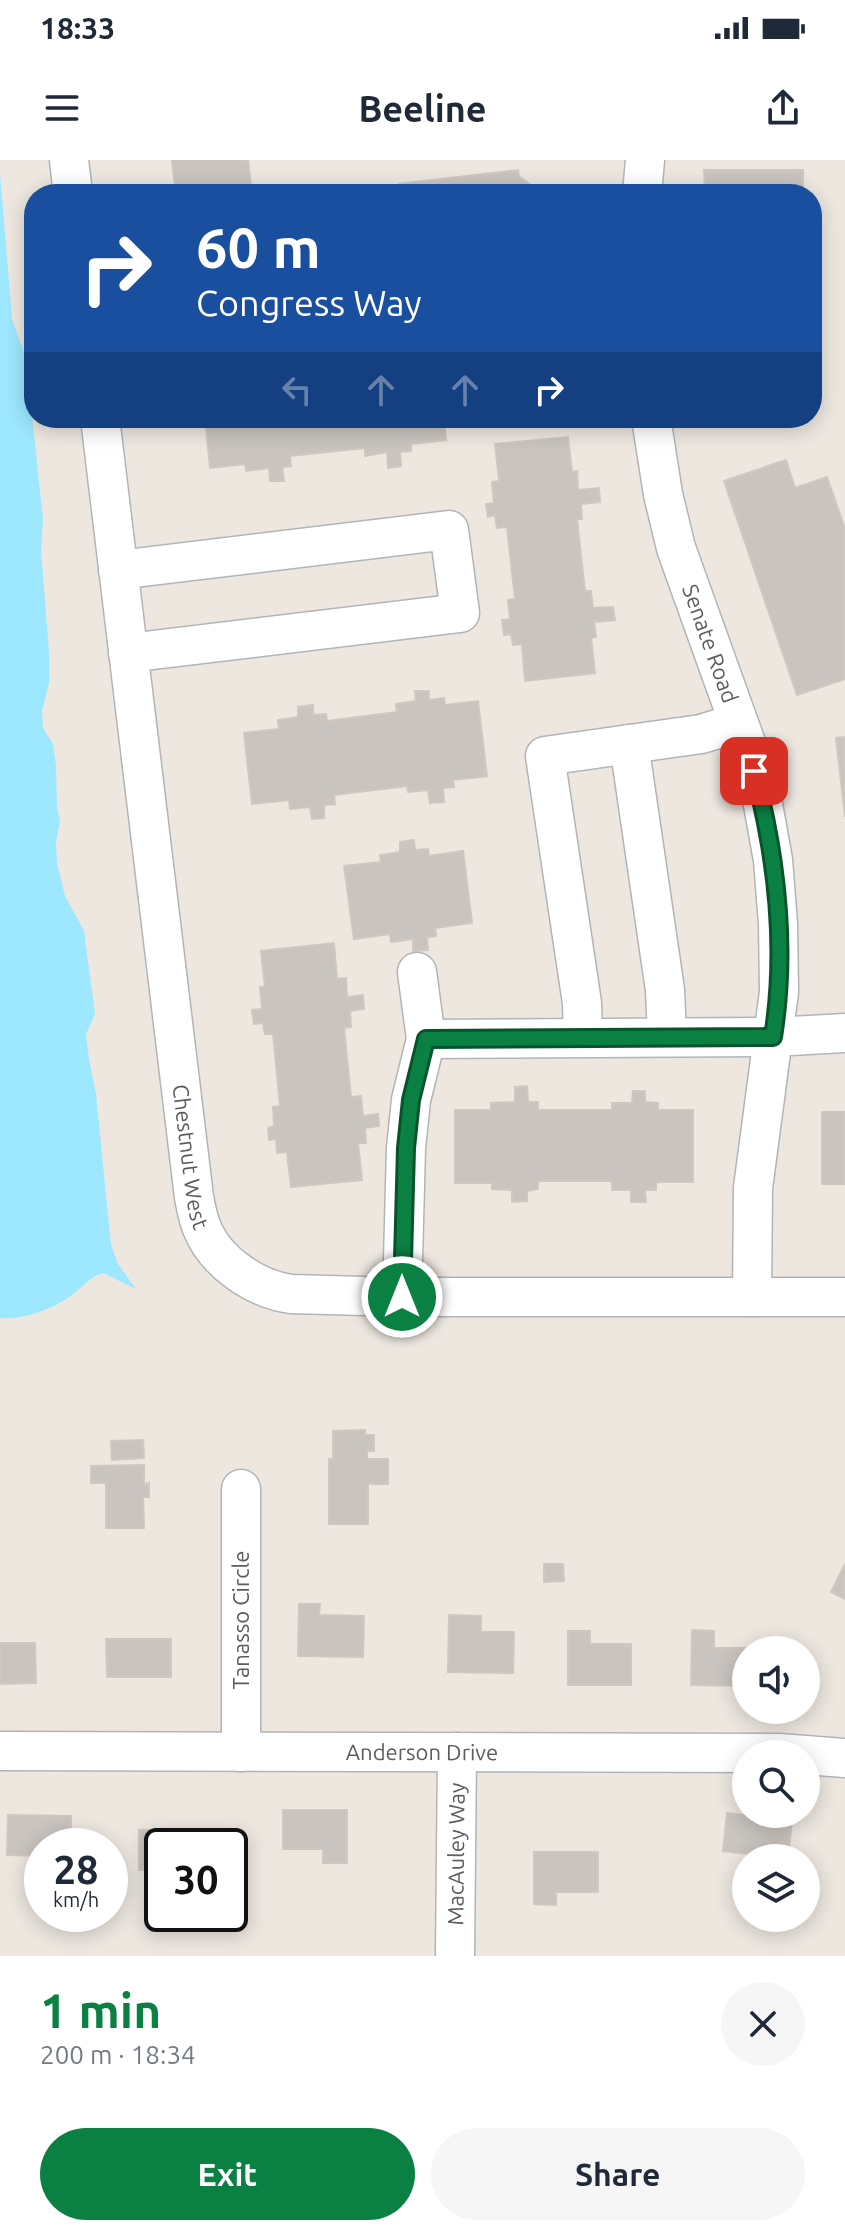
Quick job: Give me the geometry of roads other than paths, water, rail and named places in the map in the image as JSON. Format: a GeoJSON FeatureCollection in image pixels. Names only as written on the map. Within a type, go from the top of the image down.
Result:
{"type":"FeatureCollection","features":[{"type":"Feature","properties":{"kind":"street"},"geometry":{"type":"LineString","coordinates":[[69,160],[72,184]]}},
{"type":"Feature","properties":{"kind":"street"},"geometry":{"type":"LineString","coordinates":[[643,184],[645,160]]}},
{"type":"Feature","properties":{"kind":"street","name":"Chestnut West"},"geometry":{"type":"LineString","coordinates":[[101,428],[192,1182],[202,1230],[210,1244],[234,1268],[260,1285],[274,1291],[309,1295],[845,1297]]}},
{"type":"Feature","properties":{"kind":"street","name":"Senate Road"},"geometry":{"type":"LineString","coordinates":[[653,428],[663,494],[676,548],[762,799],[773,860],[780,972],[753,1188],[752,1297]]}},
{"type":"Feature","properties":{"kind":"street"},"geometry":{"type":"LineString","coordinates":[[118,570],[449,530],[460,613],[128,653]]}},
{"type":"Feature","properties":{"kind":"street"},"geometry":{"type":"LineString","coordinates":[[583,1037],[582,1003],[545,756],[701,734],[738,723]]}},
{"type":"Feature","properties":{"kind":"street"},"geometry":{"type":"LineString","coordinates":[[629,744],[665,990],[667,1037]]}},
{"type":"Feature","properties":{"kind":"street"},"geometry":{"type":"LineString","coordinates":[[402,1297],[406,1148],[411,1100],[426,1039],[417,972]]}},
{"type":"Feature","properties":{"kind":"street"},"geometry":{"type":"LineString","coordinates":[[426,1039],[773,1037],[845,1033]]}},
{"type":"Feature","properties":{"kind":"street","name":"Tanasso Circle"},"geometry":{"type":"LineString","coordinates":[[241,1489],[241,1752]]}},
{"type":"Feature","properties":{"kind":"street","name":"Anderson Drive"},"geometry":{"type":"LineString","coordinates":[[0,1751],[779,1753],[845,1758]]}},
{"type":"Feature","properties":{"kind":"street","name":"MacAuley Way"},"geometry":{"type":"LineString","coordinates":[[455,1956],[457,1752]]}},
{"type":"Feature","properties":{"kind":"water"},"geometry":{"type":"Polygon","coordinates":[[[0,173],[12,319],[24,353],[24,428],[33,428],[43,519],[41,550],[49,683],[42,711],[43,728],[53,744],[56,765],[60,821],[56,842],[57,863],[65,896],[84,931],[95,1014],[86,1034],[96,1094],[111,1245],[118,1264],[136,1289],[103,1273],[51,1307],[31,1315],[0,1318],[0,173]]]}}]}
